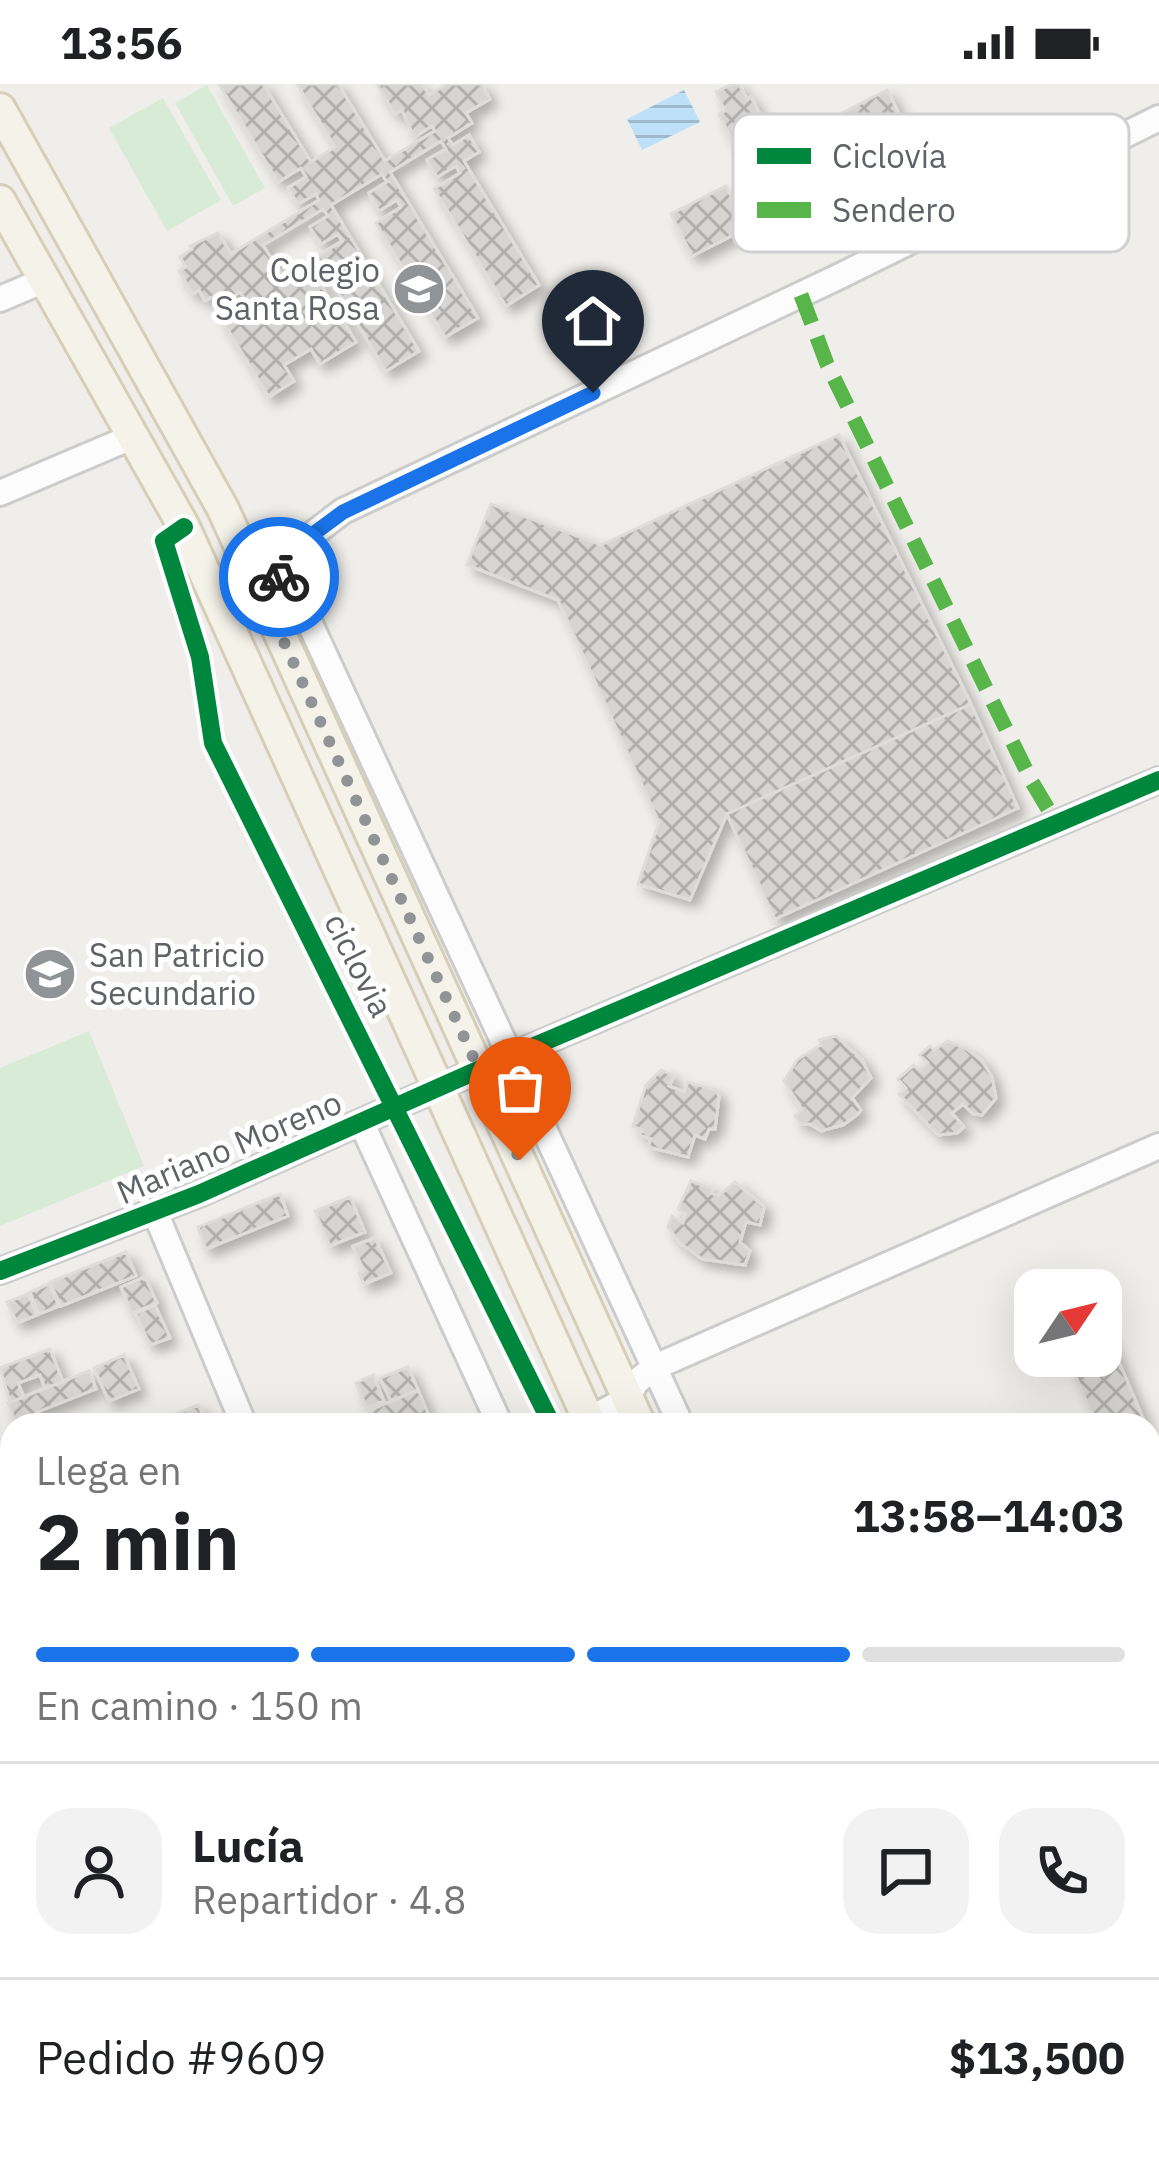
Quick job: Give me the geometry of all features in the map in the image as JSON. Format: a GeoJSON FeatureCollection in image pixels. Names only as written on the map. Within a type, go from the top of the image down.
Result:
{"type":"FeatureCollection","features":[{"type":"Feature","properties":{"kind":"main road"},"geometry":{"type":"LineString","coordinates":[[0,110],[223,509],[273,579],[429,960],[633,1412]]}},
{"type":"Feature","properties":{"kind":"main road"},"geometry":{"type":"LineString","coordinates":[[0,201],[184,527],[582,1413]]}},
{"type":"Feature","properties":{"kind":"street"},"geometry":{"type":"LineString","coordinates":[[1129,133],[1159,118]]}},
{"type":"Feature","properties":{"kind":"street"},"geometry":{"type":"LineString","coordinates":[[676,1413],[462,947],[273,579],[301,543],[343,512],[888,252]]}},
{"type":"Feature","properties":{"kind":"street"},"geometry":{"type":"LineString","coordinates":[[0,299],[47,279]]}},
{"type":"Feature","properties":{"kind":"street"},"geometry":{"type":"LineString","coordinates":[[0,493],[134,436]]}},
{"type":"Feature","properties":{"kind":"street","name":"Mariano Moreno"},"geometry":{"type":"LineString","coordinates":[[0,1271],[155,1212],[1159,781]]}},
{"type":"Feature","properties":{"kind":"street"},"geometry":{"type":"LineString","coordinates":[[429,960],[462,947]]}},
{"type":"Feature","properties":{"kind":"street"},"geometry":{"type":"LineString","coordinates":[[362,1124],[494,1413]]}},
{"type":"Feature","properties":{"kind":"street"},"geometry":{"type":"LineString","coordinates":[[633,1412],[636,1382],[655,1367],[1159,1146]]}},
{"type":"Feature","properties":{"kind":"street"},"geometry":{"type":"LineString","coordinates":[[155,1212],[239,1413]]}},
{"type":"Feature","properties":{"kind":"green space"},"geometry":{"type":"Polygon","coordinates":[[[207,85],[265,188],[233,206],[175,103],[207,85]]]}},
{"type":"Feature","properties":{"kind":"green space"},"geometry":{"type":"Polygon","coordinates":[[[163,98],[221,200],[167,231],[109,128],[163,98]]]}},
{"type":"Feature","properties":{"kind":"green space"},"geometry":{"type":"Polygon","coordinates":[[[89,1031],[144,1166],[0,1226],[0,1068],[89,1031]]]}},
{"type":"Feature","properties":{"kind":"water"},"geometry":{"type":"Polygon","coordinates":[[[684,90],[700,122],[642,150],[627,119],[684,90]]]}},
{"type":"Feature","properties":{"kind":"building"},"geometry":{"type":"Polygon","coordinates":[[[219,84],[263,84],[311,162],[335,147],[297,84],[338,84],[385,161],[435,131],[432,126],[414,137],[402,110],[395,114],[377,84],[422,84],[429,95],[447,84],[481,84],[490,99],[466,113],[472,123],[448,138],[453,145],[469,135],[479,152],[464,161],[539,285],[506,306],[434,189],[460,173],[456,166],[437,177],[427,160],[446,149],[441,141],[390,172],[478,318],[445,337],[376,223],[401,207],[397,200],[379,211],[369,193],[387,182],[382,174],[331,205],[419,351],[386,371],[317,257],[342,241],[338,234],[321,244],[310,227],[328,216],[323,209],[263,245],[283,277],[307,262],[356,342],[320,364],[311,349],[284,365],[294,381],[269,397],[219,315],[245,299],[240,292],[221,304],[216,295],[205,301],[199,290],[193,294],[179,271],[186,267],[180,257],[190,246],[218,233],[231,254],[319,200],[316,194],[298,204],[288,188],[306,177],[301,168],[278,182],[219,84]]]}},
{"type":"Feature","properties":{"kind":"building"},"geometry":{"type":"Polygon","coordinates":[[[739,84],[760,114],[733,114],[733,142],[719,114],[725,111],[716,92],[739,84]]]}},
{"type":"Feature","properties":{"kind":"building"},"geometry":{"type":"Polygon","coordinates":[[[887,90],[899,114],[840,114],[887,90]]]}},
{"type":"Feature","properties":{"kind":"building"},"geometry":{"type":"Polygon","coordinates":[[[726,186],[733,200],[733,235],[692,256],[671,214],[726,186]]]}},
{"type":"Feature","properties":{"kind":"building"},"geometry":{"type":"Polygon","coordinates":[[[839,435],[971,704],[727,814],[690,900],[638,884],[659,822],[558,600],[467,565],[491,504],[601,545],[839,435]]]}},
{"type":"Feature","properties":{"kind":"building"},"geometry":{"type":"Polygon","coordinates":[[[971,704],[1018,808],[775,919],[727,814],[971,704]]]}},
{"type":"Feature","properties":{"kind":"building"},"geometry":{"type":"Polygon","coordinates":[[[836,1036],[862,1060],[871,1078],[852,1098],[861,1110],[857,1115],[821,1131],[801,1124],[795,1116],[802,1109],[784,1081],[798,1059],[821,1045],[819,1040],[836,1036]]]}},
{"type":"Feature","properties":{"kind":"building"},"geometry":{"type":"Polygon","coordinates":[[[948,1041],[982,1061],[992,1077],[996,1098],[982,1115],[973,1114],[963,1104],[952,1113],[964,1127],[957,1133],[938,1135],[899,1094],[906,1088],[898,1079],[914,1065],[920,1070],[928,1063],[920,1055],[930,1046],[934,1050],[948,1041]]]}},
{"type":"Feature","properties":{"kind":"building"},"geometry":{"type":"Polygon","coordinates":[[[661,1070],[674,1076],[669,1086],[684,1092],[688,1082],[716,1090],[719,1097],[715,1129],[709,1129],[705,1139],[695,1135],[688,1157],[648,1147],[651,1139],[633,1126],[646,1085],[661,1070]]]}},
{"type":"Feature","properties":{"kind":"building"},"geometry":{"type":"Polygon","coordinates":[[[691,1181],[713,1189],[711,1193],[718,1196],[735,1182],[764,1207],[760,1225],[746,1222],[740,1242],[750,1251],[745,1265],[702,1259],[668,1227],[672,1216],[683,1223],[686,1214],[678,1209],[691,1181]]]}},
{"type":"Feature","properties":{"kind":"building"},"geometry":{"type":"Polygon","coordinates":[[[280,1194],[288,1216],[206,1249],[198,1227],[280,1194]]]}},
{"type":"Feature","properties":{"kind":"building"},"geometry":{"type":"Polygon","coordinates":[[[350,1197],[365,1232],[330,1246],[315,1211],[350,1197]]]}},
{"type":"Feature","properties":{"kind":"building"},"geometry":{"type":"Polygon","coordinates":[[[375,1238],[391,1273],[364,1284],[359,1273],[364,1271],[353,1246],[375,1238]]]}},
{"type":"Feature","properties":{"kind":"building"},"geometry":{"type":"Polygon","coordinates":[[[126,1252],[136,1276],[61,1306],[50,1282],[126,1252]]]}},
{"type":"Feature","properties":{"kind":"building"},"geometry":{"type":"Polygon","coordinates":[[[145,1277],[157,1303],[132,1313],[121,1287],[145,1277]]]}},
{"type":"Feature","properties":{"kind":"building"},"geometry":{"type":"Polygon","coordinates":[[[49,1284],[59,1306],[39,1314],[30,1292],[49,1284]]]}},
{"type":"Feature","properties":{"kind":"building"},"geometry":{"type":"Polygon","coordinates":[[[28,1294],[37,1315],[17,1323],[7,1302],[28,1294]]]}},
{"type":"Feature","properties":{"kind":"building"},"geometry":{"type":"Polygon","coordinates":[[[155,1305],[170,1338],[150,1345],[136,1314],[155,1305]]]}},
{"type":"Feature","properties":{"kind":"building"},"geometry":{"type":"Polygon","coordinates":[[[50,1349],[63,1382],[45,1388],[40,1375],[18,1383],[24,1397],[10,1402],[0,1368],[50,1349]]]}},
{"type":"Feature","properties":{"kind":"building"},"geometry":{"type":"Polygon","coordinates":[[[124,1355],[139,1389],[109,1401],[94,1368],[124,1355]]]}},
{"type":"Feature","properties":{"kind":"building"},"geometry":{"type":"Polygon","coordinates":[[[408,1367],[418,1390],[391,1401],[380,1378],[408,1367]]]}},
{"type":"Feature","properties":{"kind":"building"},"geometry":{"type":"Polygon","coordinates":[[[1122,1369],[1141,1413],[1092,1413],[1076,1377],[1122,1377],[1122,1369]]]}},
{"type":"Feature","properties":{"kind":"building"},"geometry":{"type":"Polygon","coordinates":[[[89,1371],[96,1389],[37,1413],[12,1413],[8,1403],[89,1371]]]}},
{"type":"Feature","properties":{"kind":"building"},"geometry":{"type":"Polygon","coordinates":[[[373,1375],[384,1401],[367,1408],[356,1383],[373,1375]]]}},
{"type":"Feature","properties":{"kind":"building"},"geometry":{"type":"Polygon","coordinates":[[[418,1390],[428,1413],[371,1413],[418,1390]]]}},
{"type":"Feature","properties":{"kind":"building"},"geometry":{"type":"Polygon","coordinates":[[[198,1405],[202,1413],[178,1413],[198,1405]]]}},
{"type":"Feature","properties":{"kind":"marked path"},"geometry":{"type":"LineString","coordinates":[[801,295],[827,364],[1057,824]]}},
{"type":"Feature","properties":{"kind":"cycle path","name":"ciclovia"},"geometry":{"type":"LineString","coordinates":[[184,527],[164,541],[200,657],[213,743],[546,1413]]}},
{"type":"Feature","properties":{"kind":"cycle path"},"geometry":{"type":"LineString","coordinates":[[0,1271],[199,1194],[1159,780]]}},
{"type":"Feature","properties":{"kind":"way so far"},"geometry":{"type":"LineString","coordinates":[[279,577],[258,585],[520,1160]]}},
{"type":"Feature","properties":{"kind":"place","name":"Colegio Santa Rosa"},"geometry":{"type":"Point","coordinates":[419,289]}},
{"type":"Feature","properties":{"kind":"place","name":"San Patricio Secundario"},"geometry":{"type":"Point","coordinates":[50,974]}},
{"type":"Feature","properties":{"kind":"route"},"geometry":{"type":"LineString","coordinates":[[279,577],[287,574],[301,543],[343,512],[593,393]]}}]}
